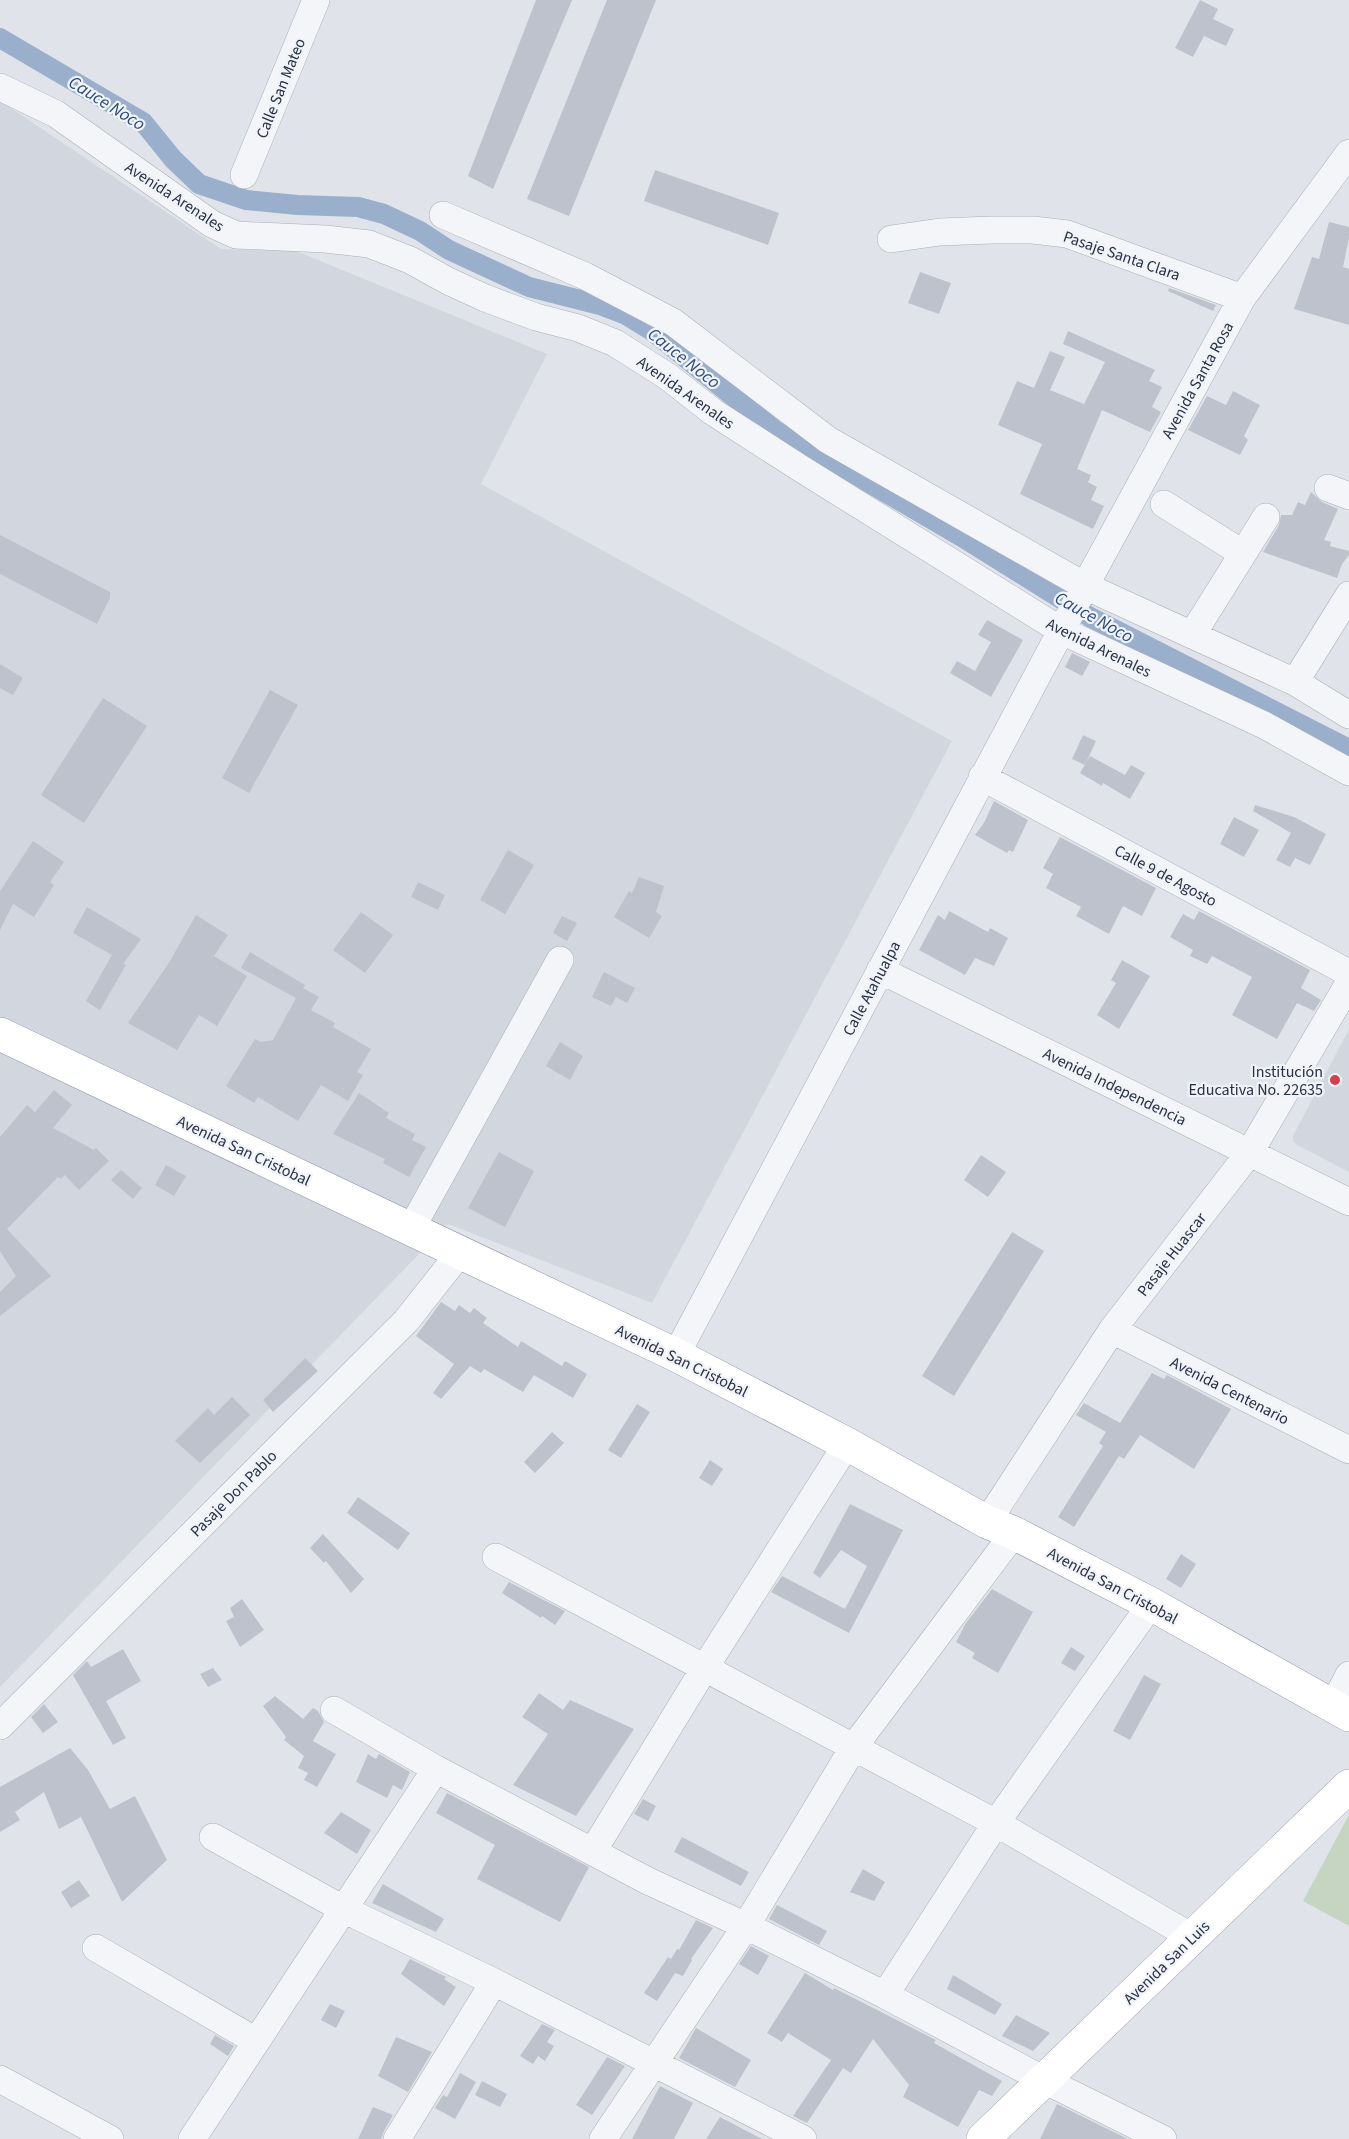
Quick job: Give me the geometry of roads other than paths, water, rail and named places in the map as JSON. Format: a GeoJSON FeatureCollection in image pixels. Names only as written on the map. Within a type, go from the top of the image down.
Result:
{"type":"FeatureCollection","features":[{"type":"Feature","properties":{"kind":"main road","name":"Avenida San Cristobal"},"geometry":{"type":"LineString","coordinates":[[0,1034],[459,1254],[676,1355],[1000,1527],[1151,1604],[1341,1711]]}},
{"type":"Feature","properties":{"kind":"main road","name":"Avenida San Luis"},"geometry":{"type":"LineString","coordinates":[[983,2139],[1349,1786]]}},
{"type":"Feature","properties":{"kind":"street","name":"Calle San Mateo"},"geometry":{"type":"LineString","coordinates":[[244,175],[316,0]]}},
{"type":"Feature","properties":{"kind":"street","name":"Avenida Arenales"},"geometry":{"type":"LineString","coordinates":[[0,87],[56,114],[212,224],[236,235],[325,238],[369,244],[410,260],[485,298],[536,317],[578,328],[615,343],[667,376],[712,412],[800,468],[1064,626],[1264,725],[1349,772]]}},
{"type":"Feature","properties":{"kind":"street","name":"Avenida Santa Rosa"},"geometry":{"type":"LineString","coordinates":[[1064,626],[1242,298],[1349,153]]}},
{"type":"Feature","properties":{"kind":"street"},"geometry":{"type":"LineString","coordinates":[[443,215],[585,276],[673,322],[828,441],[1083,590],[1192,635],[1295,682],[1349,715]]}},
{"type":"Feature","properties":{"kind":"street","name":"Pasaje Santa Clara"},"geometry":{"type":"LineString","coordinates":[[891,239],[940,232],[992,230],[1033,230],[1067,234],[1242,298]]}},
{"type":"Feature","properties":{"kind":"street"},"geometry":{"type":"LineString","coordinates":[[1164,504],[1242,553]]}},
{"type":"Feature","properties":{"kind":"street"},"geometry":{"type":"LineString","coordinates":[[1192,635],[1266,517]]}},
{"type":"Feature","properties":{"kind":"street"},"geometry":{"type":"LineString","coordinates":[[1295,682],[1349,595]]}},
{"type":"Feature","properties":{"kind":"street","name":"Calle Atahualpa"},"geometry":{"type":"LineString","coordinates":[[676,1355],[1064,626]]}},
{"type":"Feature","properties":{"kind":"street","name":"Calle 9 de Agosto"},"geometry":{"type":"LineString","coordinates":[[987,769],[1349,953]]}},
{"type":"Feature","properties":{"kind":"street","name":"Calle 9 de Agosto"},"geometry":{"type":"LineString","coordinates":[[987,769],[1349,973]]}},
{"type":"Feature","properties":{"kind":"street"},"geometry":{"type":"LineString","coordinates":[[411,1229],[560,960]]}},
{"type":"Feature","properties":{"kind":"street","name":"Avenida Independencia"},"geometry":{"type":"LineString","coordinates":[[880,970],[1349,1202]]}},
{"type":"Feature","properties":{"kind":"street","name":"Pasaje Huascar"},"geometry":{"type":"LineString","coordinates":[[603,2139],[746,1926],[853,1749],[1000,1527],[1112,1330],[1250,1152],[1349,983]]}},
{"type":"Feature","properties":{"kind":"street","name":"Pasaje Don Pablo"},"geometry":{"type":"LineString","coordinates":[[0,1726],[406,1321],[459,1254]]}},
{"type":"Feature","properties":{"kind":"street","name":"Avenida Centenario"},"geometry":{"type":"LineString","coordinates":[[1112,1330],[1349,1450]]}},
{"type":"Feature","properties":{"kind":"street"},"geometry":{"type":"LineString","coordinates":[[593,1851],[704,1669],[847,1444]]}},
{"type":"Feature","properties":{"kind":"street"},"geometry":{"type":"LineString","coordinates":[[496,1557],[853,1749],[996,1823],[1192,1937]]}},
{"type":"Feature","properties":{"kind":"street"},"geometry":{"type":"LineString","coordinates":[[885,1995],[996,1823],[1151,1604]]}},
{"type":"Feature","properties":{"kind":"street"},"geometry":{"type":"LineString","coordinates":[[1341,1711],[1349,1675]]}},
{"type":"Feature","properties":{"kind":"street"},"geometry":{"type":"LineString","coordinates":[[334,1710],[436,1769],[648,1881],[746,1926],[885,1995],[1044,2080],[1163,2139]]}},
{"type":"Feature","properties":{"kind":"street"},"geometry":{"type":"LineString","coordinates":[[192,2139],[436,1769]]}},
{"type":"Feature","properties":{"kind":"street"},"geometry":{"type":"LineString","coordinates":[[213,1837],[345,1910],[655,2063],[797,2138]]}},
{"type":"Feature","properties":{"kind":"street"},"geometry":{"type":"LineString","coordinates":[[96,1948],[256,2041]]}},
{"type":"Feature","properties":{"kind":"street"},"geometry":{"type":"LineString","coordinates":[[397,2139],[494,1982]]}},
{"type":"Feature","properties":{"kind":"street"},"geometry":{"type":"LineString","coordinates":[[0,2079],[110,2139]]}},
{"type":"Feature","properties":{"kind":"waterway","name":"Cauce Noco"},"geometry":{"type":"LineString","coordinates":[[0,38],[143,122],[173,159],[199,184],[246,200],[297,205],[358,207],[384,214],[420,231],[449,250],[529,287],[600,305],[626,315],[652,331],[776,431],[962,537],[1090,617],[1349,749]]}},
{"type":"Feature","properties":{"kind":"place","name":"Institución Educativa No. 22635"},"geometry":{"type":"Point","coordinates":[1335,1080]}}]}
